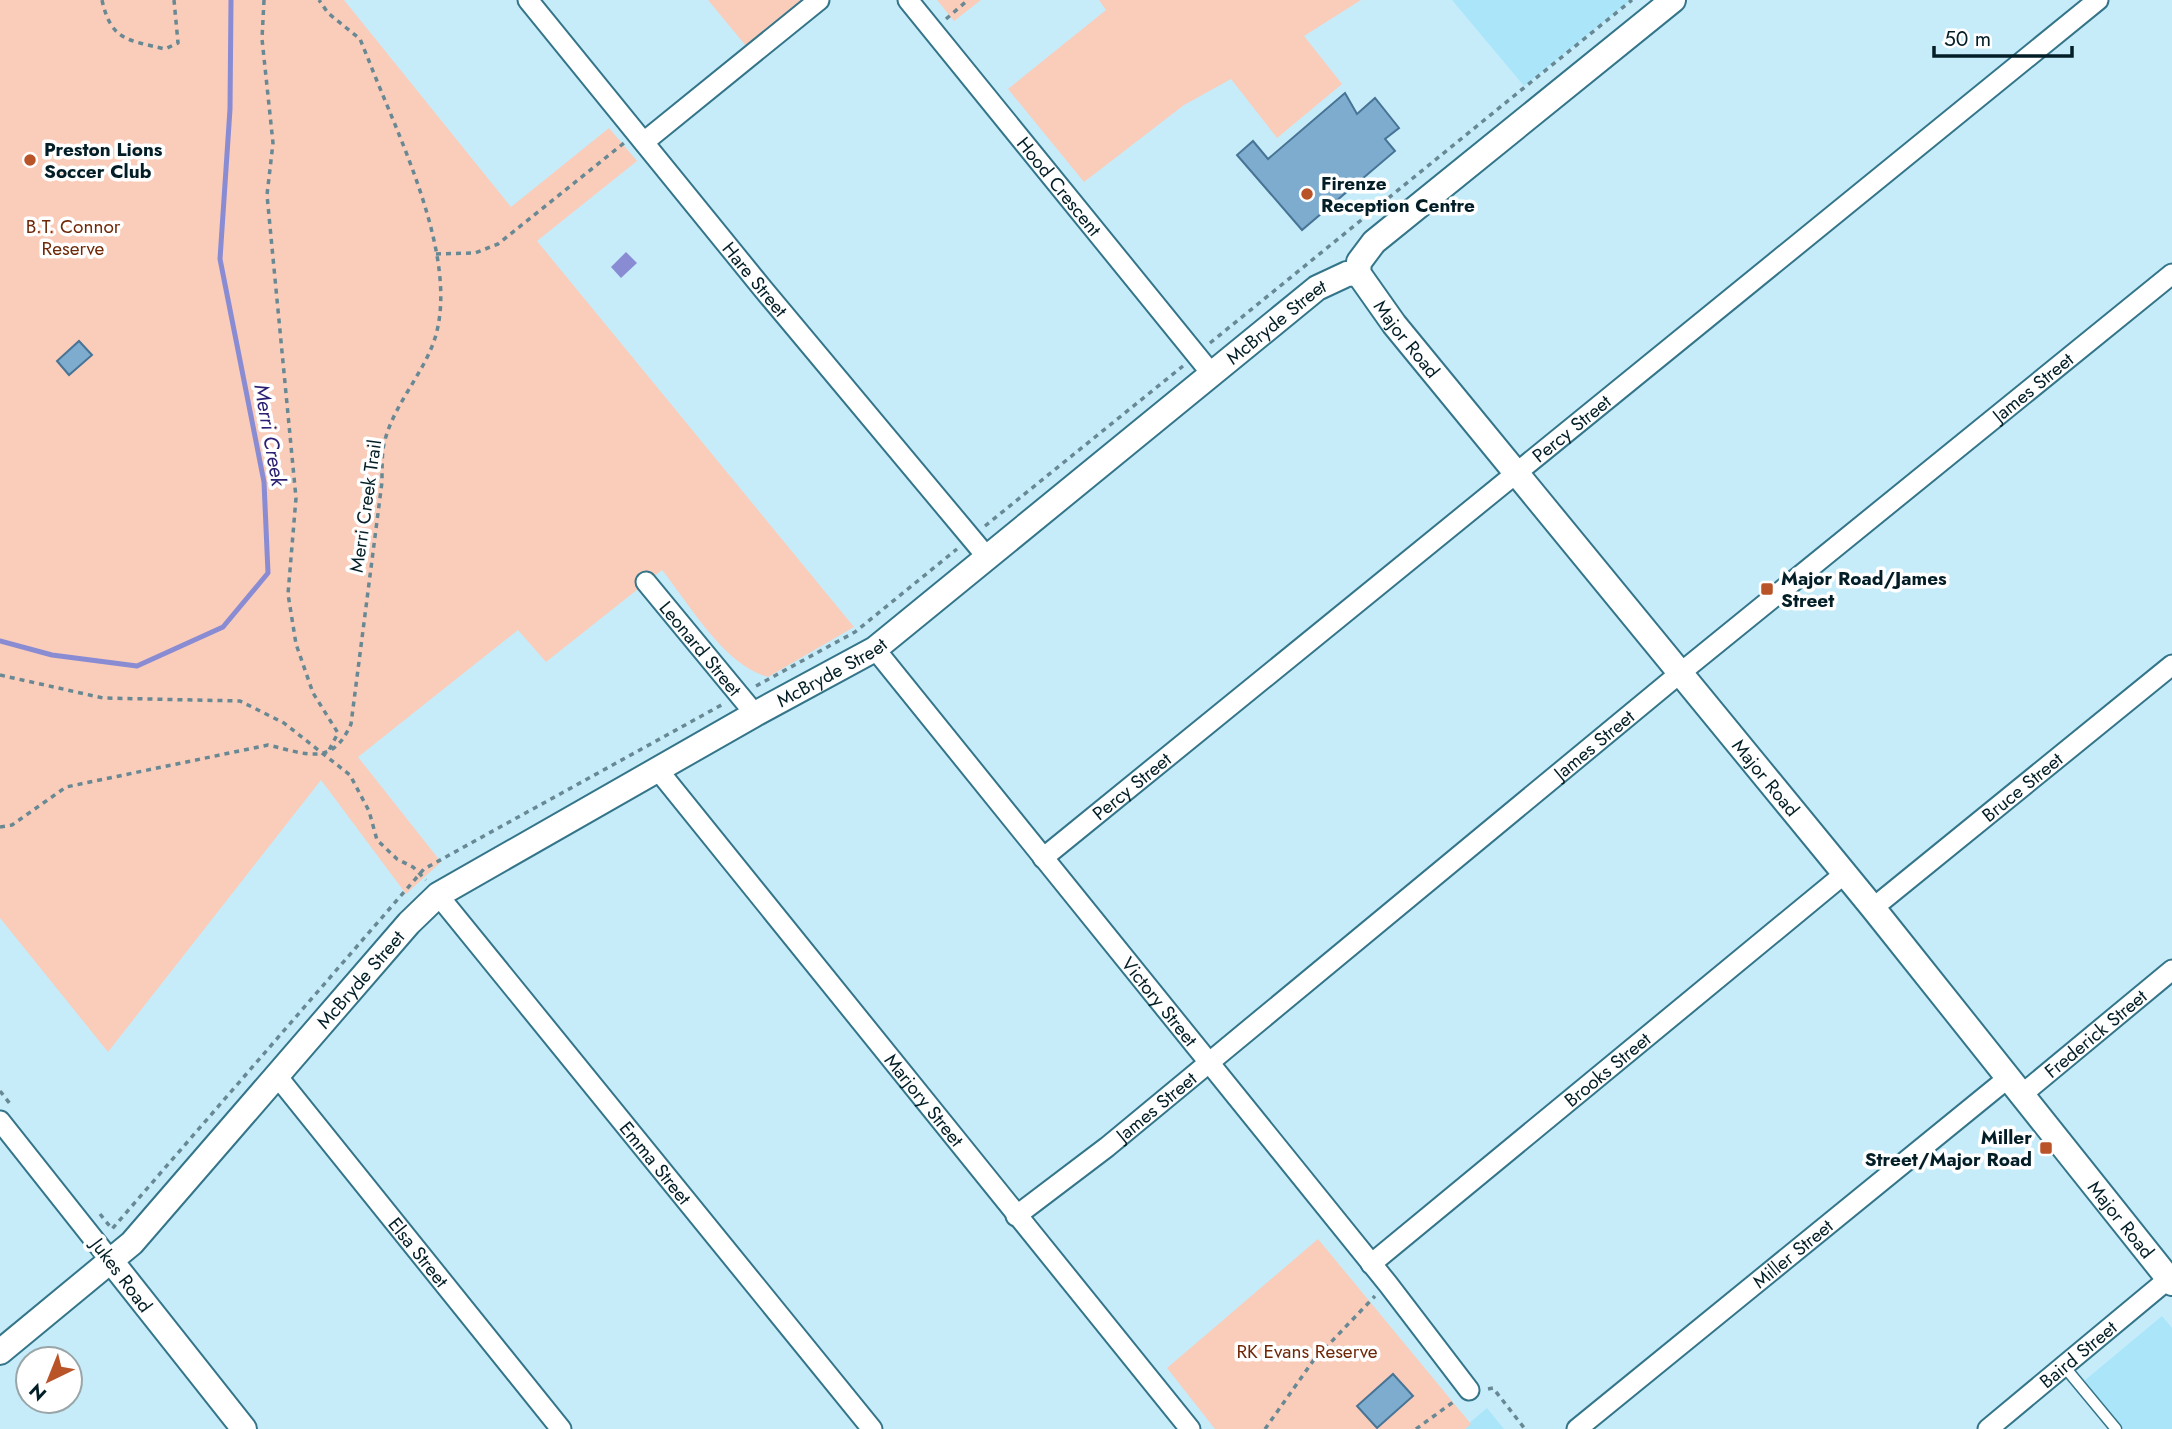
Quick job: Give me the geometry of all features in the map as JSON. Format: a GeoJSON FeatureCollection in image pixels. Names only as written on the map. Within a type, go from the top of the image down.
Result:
{"type":"FeatureCollection","features":[{"type":"Feature","properties":{"kind":"street","name":"Hare Street"},"geometry":{"type":"LineString","coordinates":[[528,0],[979,547]]}},
{"type":"Feature","properties":{"kind":"street"},"geometry":{"type":"LineString","coordinates":[[640,137],[819,0]]}},
{"type":"Feature","properties":{"kind":"street","name":"Hood Crescent"},"geometry":{"type":"LineString","coordinates":[[908,0],[1204,364]]}},
{"type":"Feature","properties":{"kind":"street"},"geometry":{"type":"LineString","coordinates":[[1358,273],[1359,262],[1374,242],[1673,0]]}},
{"type":"Feature","properties":{"kind":"street","name":"Percy Street"},"geometry":{"type":"LineString","coordinates":[[1043,858],[2098,0]]}},
{"type":"Feature","properties":{"kind":"street","name":"McBryde Street"},"geometry":{"type":"LineString","coordinates":[[0,1352],[111,1261],[146,1228],[409,923],[438,895],[659,770],[747,705],[875,649],[979,547],[1204,364],[1317,288],[1347,274],[1358,273]]}},
{"type":"Feature","properties":{"kind":"street","name":"Major Road"},"geometry":{"type":"LineString","coordinates":[[1358,273],[1394,324],[1843,875],[1873,908],[2014,1087],[2171,1279]]}},
{"type":"Feature","properties":{"kind":"street","name":"James Street"},"geometry":{"type":"LineString","coordinates":[[1016,1216],[1107,1147],[1206,1062],[1679,674],[2172,274]]}},
{"type":"Feature","properties":{"kind":"street","name":"Leonard Street"},"geometry":{"type":"LineString","coordinates":[[646,582],[747,705]]}},
{"type":"Feature","properties":{"kind":"street","name":"Victory Street"},"geometry":{"type":"LineString","coordinates":[[875,649],[1388,1284],[1469,1390]]}},
{"type":"Feature","properties":{"kind":"street","name":"Bruce Street"},"geometry":{"type":"LineString","coordinates":[[1873,908],[2172,665]]}},
{"type":"Feature","properties":{"kind":"street","name":"Marjory Street"},"geometry":{"type":"LineString","coordinates":[[659,770],[1190,1429]]}},
{"type":"Feature","properties":{"kind":"street","name":"Brooks Street"},"geometry":{"type":"LineString","coordinates":[[1371,1264],[1843,875]]}},
{"type":"Feature","properties":{"kind":"street","name":"Emma Street"},"geometry":{"type":"LineString","coordinates":[[438,895],[872,1429]]}},
{"type":"Feature","properties":{"kind":"street","name":"Frederick Street"},"geometry":{"type":"LineString","coordinates":[[2014,1087],[2172,970]]}},
{"type":"Feature","properties":{"kind":"street","name":"Elsa Street"},"geometry":{"type":"LineString","coordinates":[[277,1076],[561,1429]]}},
{"type":"Feature","properties":{"kind":"street","name":"Miller Street"},"geometry":{"type":"LineString","coordinates":[[1577,1429],[2014,1087]]}},
{"type":"Feature","properties":{"kind":"street","name":"Jukes Road"},"geometry":{"type":"LineString","coordinates":[[9,1117],[111,1261],[244,1429]]}},
{"type":"Feature","properties":{"kind":"street","name":"Baird Street"},"geometry":{"type":"LineString","coordinates":[[1988,1429],[2063,1364],[2171,1279]]}},
{"type":"Feature","properties":{"kind":"lane"},"geometry":{"type":"LineString","coordinates":[[2063,1364],[2116,1429]]}},
{"type":"Feature","properties":{"kind":"path"},"geometry":{"type":"LineString","coordinates":[[102,0],[106,20],[115,33],[165,49],[178,43],[174,0]]}},
{"type":"Feature","properties":{"kind":"path"},"geometry":{"type":"LineString","coordinates":[[264,0],[262,39],[273,143],[267,195],[296,498],[288,594],[296,644],[313,694],[338,733],[327,754]]}},
{"type":"Feature","properties":{"kind":"path","name":"Merri Creek Trail"},"geometry":{"type":"LineString","coordinates":[[318,0],[328,13],[360,39],[428,218],[436,254],[441,309],[434,339],[394,418],[383,449],[382,481],[351,724],[342,743],[327,754]]}},
{"type":"Feature","properties":{"kind":"path"},"geometry":{"type":"LineString","coordinates":[[933,31],[968,0]]}},
{"type":"Feature","properties":{"kind":"path"},"geometry":{"type":"LineString","coordinates":[[95,1208],[112,1229],[419,873],[747,705],[979,547],[1204,364],[1632,0]]}},
{"type":"Feature","properties":{"kind":"path"},"geometry":{"type":"LineString","coordinates":[[436,254],[475,253],[498,244],[640,137]]}},
{"type":"Feature","properties":{"kind":"path"},"geometry":{"type":"LineString","coordinates":[[0,675],[103,698],[240,701],[284,723],[327,754],[350,775],[369,811],[377,840],[397,859],[419,873],[438,895]]}},
{"type":"Feature","properties":{"kind":"path"},"geometry":{"type":"LineString","coordinates":[[0,827],[12,825],[66,788],[268,745],[298,752],[327,754]]}},
{"type":"Feature","properties":{"kind":"path"},"geometry":{"type":"LineString","coordinates":[[0,1091],[9,1117]]}},
{"type":"Feature","properties":{"kind":"path"},"geometry":{"type":"LineString","coordinates":[[1265,1429],[1313,1361],[1388,1284]]}},
{"type":"Feature","properties":{"kind":"path"},"geometry":{"type":"LineString","coordinates":[[1416,1429],[1469,1390],[1493,1388],[1525,1429]]}},
{"type":"Feature","properties":{"kind":"shaded area"},"geometry":{"type":"Polygon","coordinates":[[[1452,0],[1631,0],[1524,86],[1452,0]]]}},
{"type":"Feature","properties":{"kind":"shaded area"},"geometry":{"type":"Polygon","coordinates":[[[2162,1316],[2172,1328],[2172,1429],[2123,1429],[2084,1381],[2162,1316]]]}},
{"type":"Feature","properties":{"kind":"shaded area"},"geometry":{"type":"Polygon","coordinates":[[[1487,1408],[1504,1429],[1462,1429],[1487,1408]]]}},
{"type":"Feature","properties":{"kind":"green space","name":"B.T. Connor Reserve"},"geometry":{"type":"Polygon","coordinates":[[[0,0],[344,0],[511,207],[609,128],[637,161],[537,241],[854,627],[768,677],[737,660],[723,647],[662,570],[546,662],[518,630],[358,757],[441,862],[406,894],[321,780],[108,1052],[0,918],[0,0]]]}},
{"type":"Feature","properties":{"kind":"green space"},"geometry":{"type":"Polygon","coordinates":[[[708,0],[805,0],[746,46],[708,0]]]}},
{"type":"Feature","properties":{"kind":"green space"},"geometry":{"type":"Polygon","coordinates":[[[937,0],[981,0],[954,21],[937,0]]]}},
{"type":"Feature","properties":{"kind":"green space"},"geometry":{"type":"Polygon","coordinates":[[[1099,0],[1361,0],[1304,36],[1342,84],[1277,138],[1231,79],[1184,105],[1084,182],[1008,89],[1106,10],[1099,0]]]}},
{"type":"Feature","properties":{"kind":"green space","name":"RK Evans Reserve"},"geometry":{"type":"Polygon","coordinates":[[[1318,1239],[1471,1424],[1465,1429],[1215,1429],[1167,1368],[1318,1239]]]}},
{"type":"Feature","properties":{"kind":"water"},"geometry":{"type":"Polygon","coordinates":[[[626,252],[637,263],[621,278],[611,267],[626,252]]]}},
{"type":"Feature","properties":{"kind":"building","name":"Firenze Reception Centre"},"geometry":{"type":"Polygon","coordinates":[[[1345,93],[1357,114],[1375,98],[1399,128],[1385,139],[1395,151],[1302,230],[1237,155],[1253,141],[1268,159],[1345,93]]]}},
{"type":"Feature","properties":{"kind":"building"},"geometry":{"type":"Polygon","coordinates":[[[79,341],[92,355],[69,375],[57,361],[79,341]]]}},
{"type":"Feature","properties":{"kind":"building"},"geometry":{"type":"Polygon","coordinates":[[[1393,1374],[1413,1396],[1377,1428],[1357,1406],[1393,1374]]]}},
{"type":"Feature","properties":{"kind":"waterway","name":"Merri Creek"},"geometry":{"type":"LineString","coordinates":[[0,641],[52,655],[137,666],[223,627],[268,573],[264,482],[220,259],[230,109],[231,0]]}},
{"type":"Feature","properties":{"kind":"place","name":"Preston Lions Soccer Club"},"geometry":{"type":"Point","coordinates":[30,160]}},
{"type":"Feature","properties":{"kind":"place","name":"Firenze Reception Centre"},"geometry":{"type":"Point","coordinates":[1307,194]}},
{"type":"Feature","properties":{"kind":"place","name":"Major Road/James Street"},"geometry":{"type":"Point","coordinates":[1767,589]}},
{"type":"Feature","properties":{"kind":"place","name":"Miller Street/Major Road"},"geometry":{"type":"Point","coordinates":[2046,1148]}}]}
